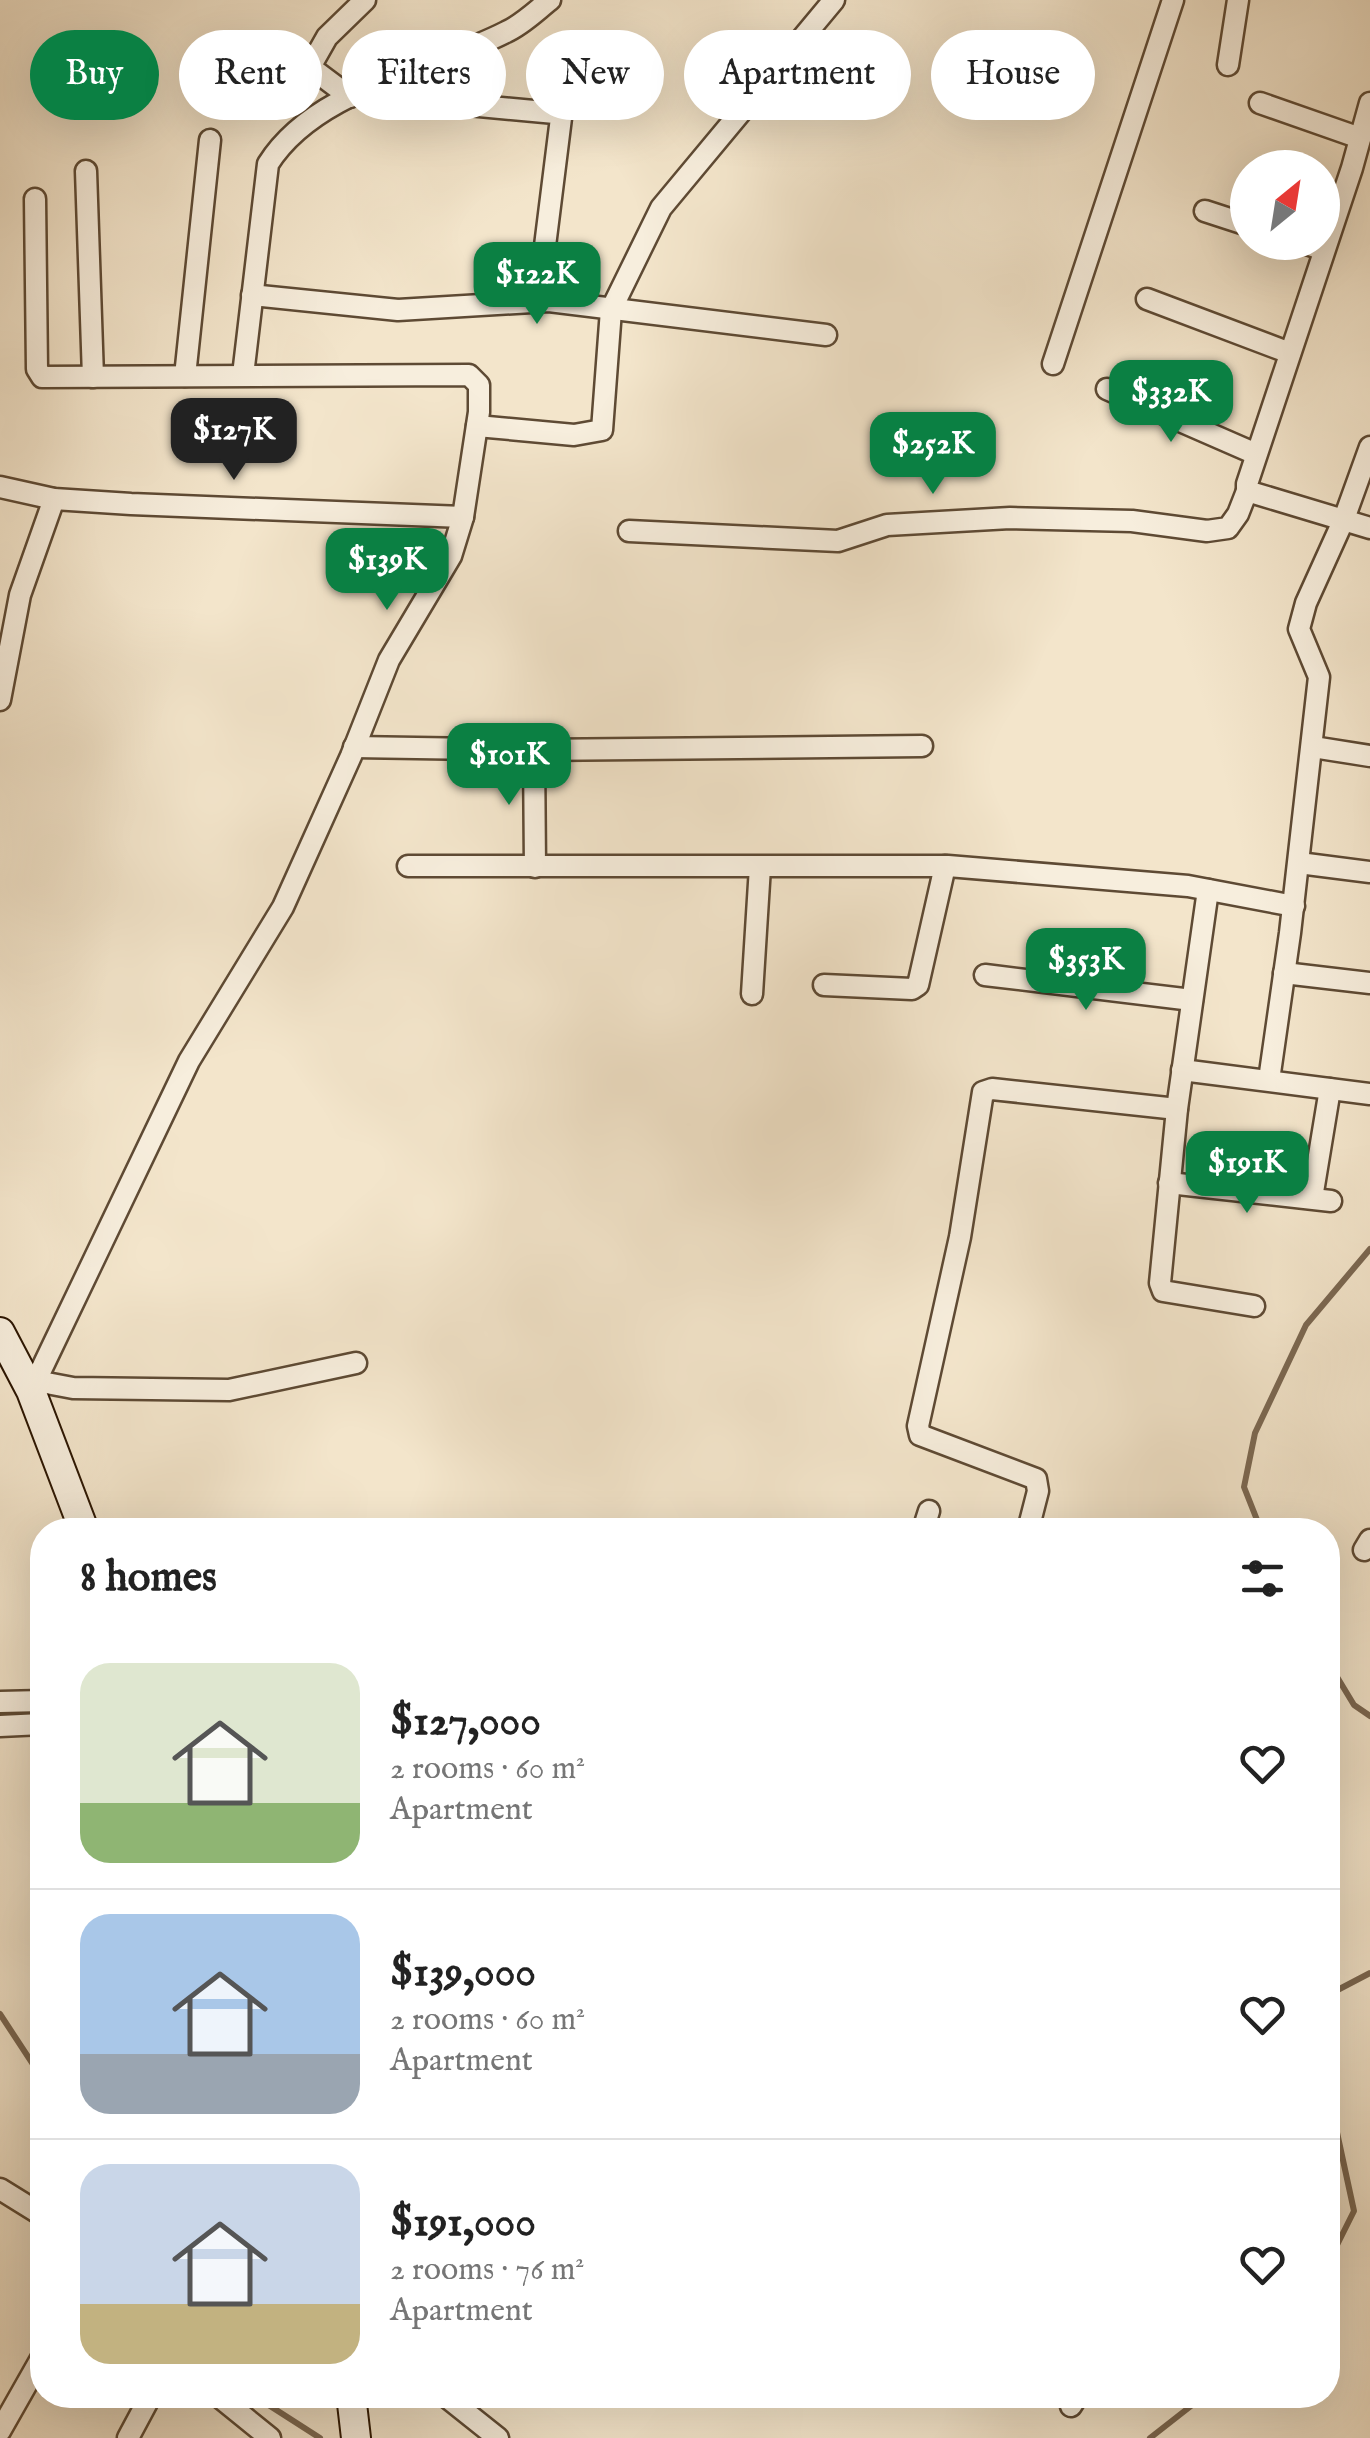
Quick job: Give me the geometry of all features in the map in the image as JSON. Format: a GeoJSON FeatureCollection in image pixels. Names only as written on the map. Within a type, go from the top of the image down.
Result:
{"type":"FeatureCollection","features":[{"type":"Feature","properties":{"kind":"main road"},"geometry":{"type":"LineString","coordinates":[[0,1332],[34,1386],[80,1518]]}},
{"type":"Feature","properties":{"kind":"main road"},"geometry":{"type":"LineString","coordinates":[[353,2408],[356,2438]]}},
{"type":"Feature","properties":{"kind":"street"},"geometry":{"type":"LineString","coordinates":[[342,91],[310,67],[327,37],[365,0]]}},
{"type":"Feature","properties":{"kind":"street"},"geometry":{"type":"LineString","coordinates":[[506,33],[550,0]]}},
{"type":"Feature","properties":{"kind":"street"},"geometry":{"type":"LineString","coordinates":[[477,426],[574,435],[602,430],[611,310],[661,208],[834,0]]}},
{"type":"Feature","properties":{"kind":"street"},"geometry":{"type":"LineString","coordinates":[[1053,364],[1174,0]]}},
{"type":"Feature","properties":{"kind":"street"},"geometry":{"type":"LineString","coordinates":[[1228,65],[1238,0]]}},
{"type":"Feature","properties":{"kind":"street"},"geometry":{"type":"LineString","coordinates":[[243,375],[268,164],[280,146],[307,122],[342,102]]}},
{"type":"Feature","properties":{"kind":"street"},"geometry":{"type":"LineString","coordinates":[[1260,103],[1360,138]]}},
{"type":"Feature","properties":{"kind":"street"},"geometry":{"type":"LineString","coordinates":[[1340,200],[1370,103]]}},
{"type":"Feature","properties":{"kind":"street"},"geometry":{"type":"LineString","coordinates":[[506,108],[555,112],[561,118],[538,302]]}},
{"type":"Feature","properties":{"kind":"street"},"geometry":{"type":"LineString","coordinates":[[186,376],[210,140]]}},
{"type":"Feature","properties":{"kind":"street"},"geometry":{"type":"LineString","coordinates":[[86,172],[94,377]]}},
{"type":"Feature","properties":{"kind":"street"},"geometry":{"type":"LineString","coordinates":[[36,198],[37,368],[42,377],[469,375],[479,386],[463,517],[452,556],[389,660],[283,908],[189,1061],[34,1386],[229,1390],[356,1363]]}},
{"type":"Feature","properties":{"kind":"street"},"geometry":{"type":"LineString","coordinates":[[1205,211],[1230,219]]}},
{"type":"Feature","properties":{"kind":"street"},"geometry":{"type":"LineString","coordinates":[[629,531],[838,541],[887,525],[1010,518],[1132,521],[1207,531],[1228,528],[1248,491],[1256,454],[1321,260]]}},
{"type":"Feature","properties":{"kind":"street"},"geometry":{"type":"LineString","coordinates":[[252,295],[398,310],[538,302],[826,335]]}},
{"type":"Feature","properties":{"kind":"street"},"geometry":{"type":"LineString","coordinates":[[1147,299],[1290,353]]}},
{"type":"Feature","properties":{"kind":"street"},"geometry":{"type":"LineString","coordinates":[[1107,390],[1256,454]]}},
{"type":"Feature","properties":{"kind":"street"},"geometry":{"type":"LineString","coordinates":[[1269,1080],[1320,677],[1299,629],[1370,447]]}},
{"type":"Feature","properties":{"kind":"street"},"geometry":{"type":"LineString","coordinates":[[0,488],[54,498],[463,517]]}},
{"type":"Feature","properties":{"kind":"street"},"geometry":{"type":"LineString","coordinates":[[1248,491],[1370,528]]}},
{"type":"Feature","properties":{"kind":"street"},"geometry":{"type":"LineString","coordinates":[[0,700],[20,595],[54,498]]}},
{"type":"Feature","properties":{"kind":"street"},"geometry":{"type":"LineString","coordinates":[[354,747],[534,750],[922,746]]}},
{"type":"Feature","properties":{"kind":"street"},"geometry":{"type":"LineString","coordinates":[[1313,748],[1370,756]]}},
{"type":"Feature","properties":{"kind":"street"},"geometry":{"type":"LineString","coordinates":[[534,750],[535,867]]}},
{"type":"Feature","properties":{"kind":"street"},"geometry":{"type":"LineString","coordinates":[[1299,864],[1370,872]]}},
{"type":"Feature","properties":{"kind":"street"},"geometry":{"type":"LineString","coordinates":[[408,866],[945,866],[1208,890],[1294,906]]}},
{"type":"Feature","properties":{"kind":"street"},"geometry":{"type":"LineString","coordinates":[[824,985],[912,989],[918,985],[945,866]]}},
{"type":"Feature","properties":{"kind":"street"},"geometry":{"type":"LineString","coordinates":[[752,994],[760,867]]}},
{"type":"Feature","properties":{"kind":"street"},"geometry":{"type":"LineString","coordinates":[[1208,890],[1177,1109],[1160,1283],[1163,1292],[1254,1306]]}},
{"type":"Feature","properties":{"kind":"street"},"geometry":{"type":"LineString","coordinates":[[1284,973],[1370,983]]}},
{"type":"Feature","properties":{"kind":"street"},"geometry":{"type":"LineString","coordinates":[[985,976],[1192,1000]]}},
{"type":"Feature","properties":{"kind":"street"},"geometry":{"type":"LineString","coordinates":[[1182,1070],[1370,1094]]}},
{"type":"Feature","properties":{"kind":"street"},"geometry":{"type":"LineString","coordinates":[[1170,1183],[1322,1200],[1330,1088]]}},
{"type":"Feature","properties":{"kind":"street"},"geometry":{"type":"LineString","coordinates":[[1031,1518],[1038,1491],[1032,1475],[920,1435],[918,1426],[960,1237],[983,1092],[992,1089],[1177,1109]]}},
{"type":"Feature","properties":{"kind":"street"},"geometry":{"type":"LineString","coordinates":[[0,1702],[30,1701]]}},
{"type":"Feature","properties":{"kind":"street"},"geometry":{"type":"LineString","coordinates":[[0,1726],[30,1725]]}},
{"type":"Feature","properties":{"kind":"street"},"geometry":{"type":"LineString","coordinates":[[0,2189],[30,2208]]}},
{"type":"Feature","properties":{"kind":"street"},"geometry":{"type":"LineString","coordinates":[[0,2431],[30,2378]]}},
{"type":"Feature","properties":{"kind":"street"},"geometry":{"type":"LineString","coordinates":[[128,2438],[144,2408]]}},
{"type":"Feature","properties":{"kind":"street"},"geometry":{"type":"LineString","coordinates":[[231,2408],[261,2435]]}},
{"type":"Feature","properties":{"kind":"street"},"geometry":{"type":"LineString","coordinates":[[460,2408],[498,2438]]}},
{"type":"Feature","properties":{"kind":"waterway"},"geometry":{"type":"LineString","coordinates":[[1256,1518],[1244,1487],[1255,1433],[1306,1325],[1370,1249]]}},
{"type":"Feature","properties":{"kind":"waterway"},"geometry":{"type":"LineString","coordinates":[[1340,1682],[1354,1705],[1370,1716]]}},
{"type":"Feature","properties":{"kind":"waterway"},"geometry":{"type":"LineString","coordinates":[[1340,1989],[1370,1973]]}},
{"type":"Feature","properties":{"kind":"waterway"},"geometry":{"type":"LineString","coordinates":[[0,2014],[30,2060]]}},
{"type":"Feature","properties":{"kind":"waterway"},"geometry":{"type":"LineString","coordinates":[[1340,2146],[1354,2211],[1340,2239]]}},
{"type":"Feature","properties":{"kind":"waterway"},"geometry":{"type":"LineString","coordinates":[[273,2408],[320,2438]]}},
{"type":"Feature","properties":{"kind":"waterway"},"geometry":{"type":"LineString","coordinates":[[1150,2438],[1188,2408]]}}]}
